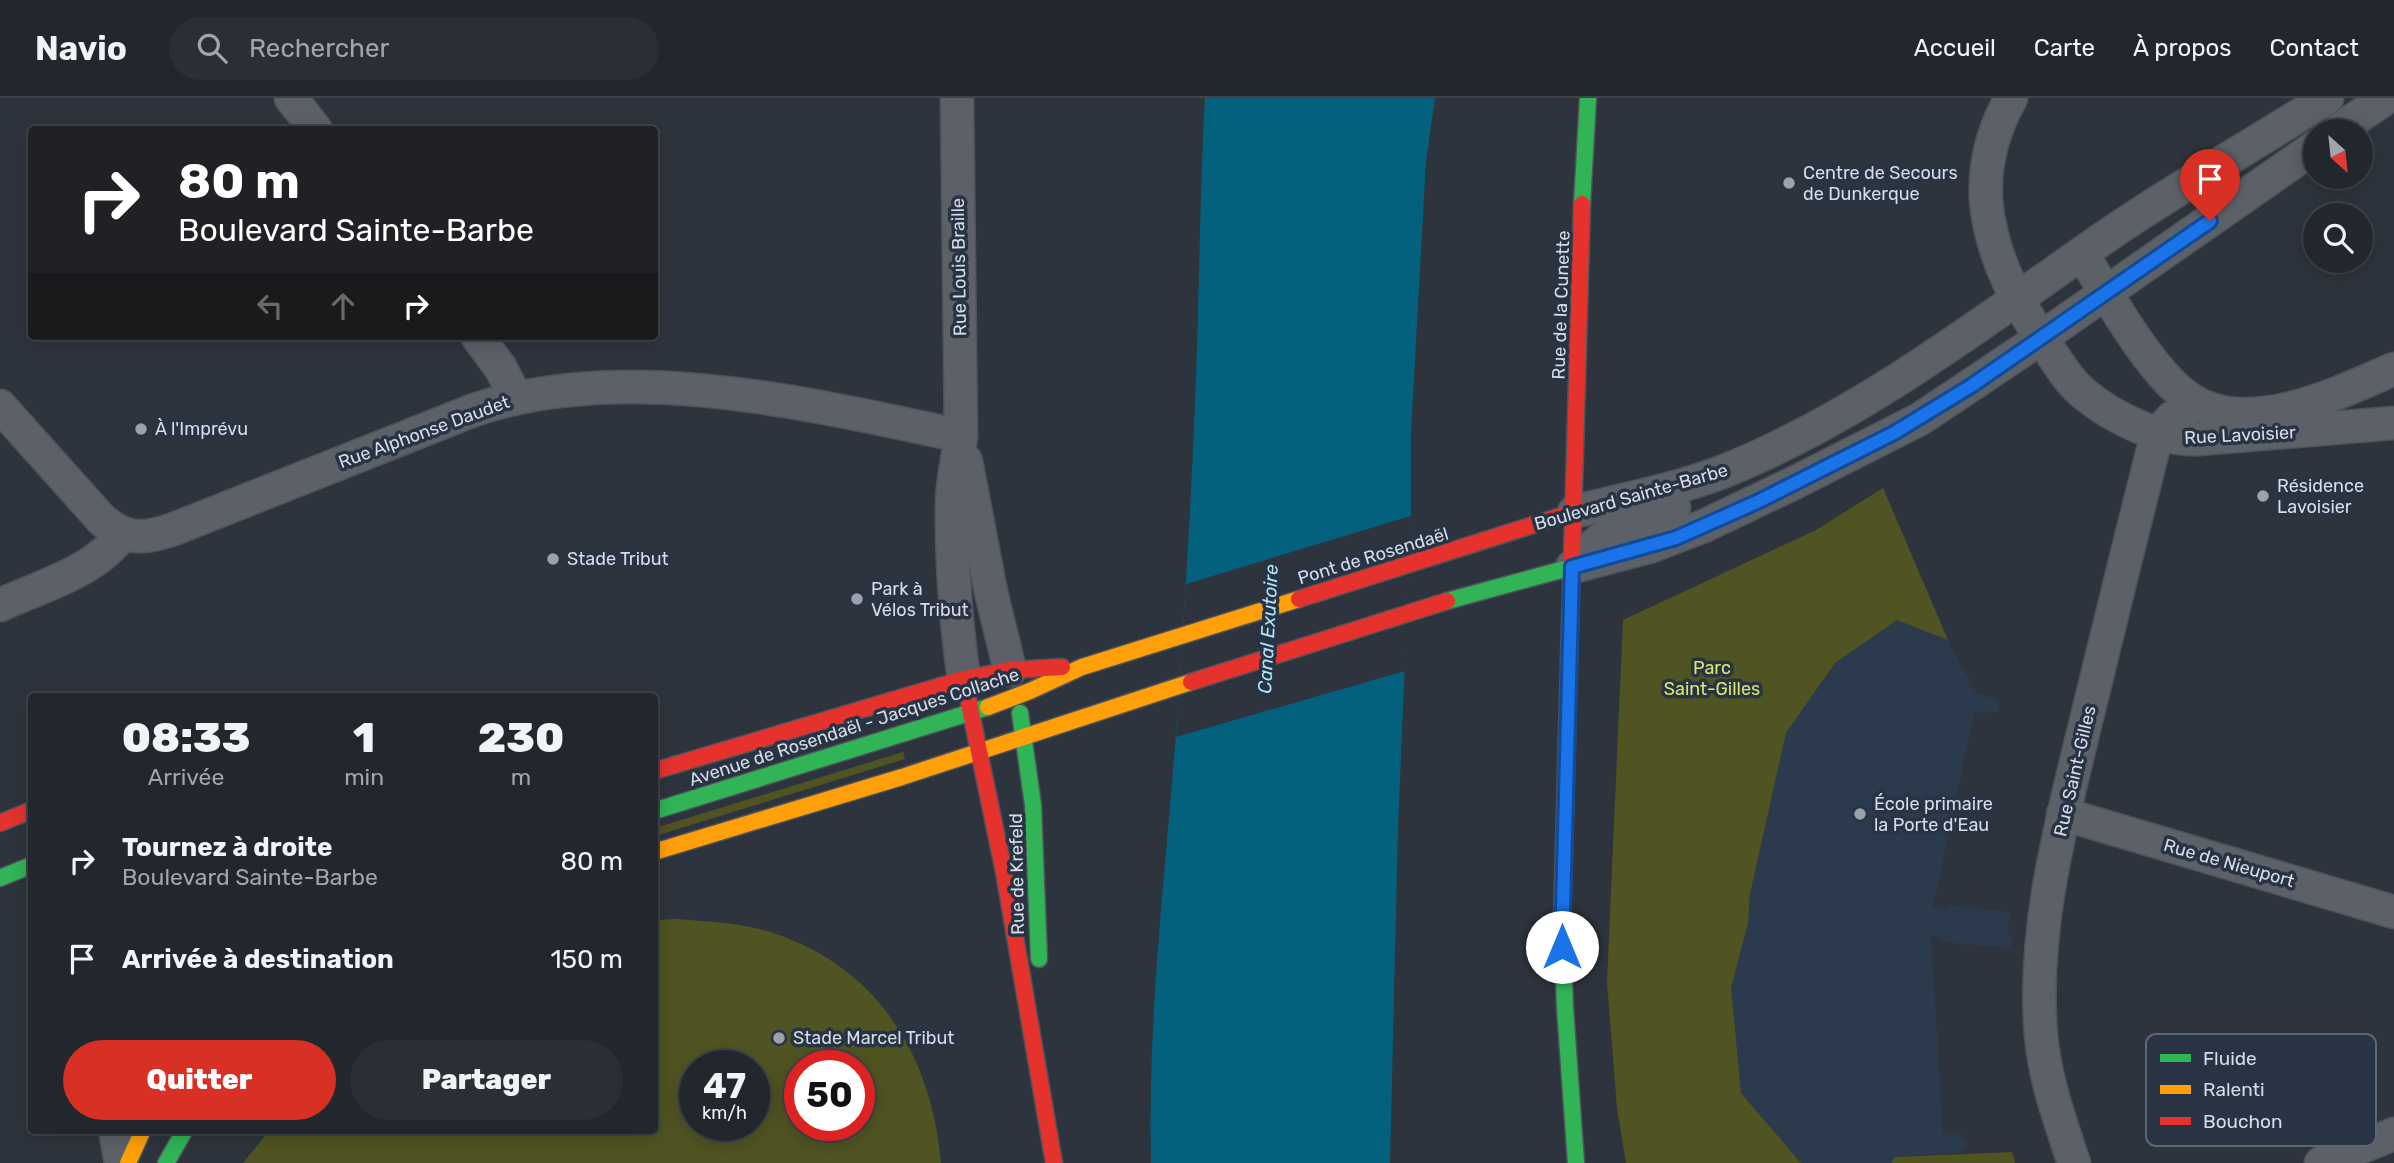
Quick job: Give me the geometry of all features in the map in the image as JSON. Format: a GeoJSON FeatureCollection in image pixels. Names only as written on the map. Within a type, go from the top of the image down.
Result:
{"type":"FeatureCollection","features":[{"type":"Feature","properties":{"kind":"main road","name":"Rue de la Cunette"},"geometry":{"type":"LineString","coordinates":[[1576,1163],[1562,947],[1584,144],[1588,98]]}},
{"type":"Feature","properties":{"kind":"main road","name":"Boulevard Sainte-Barbe"},"geometry":{"type":"LineString","coordinates":[[1475,544],[1574,512]]}},
{"type":"Feature","properties":{"kind":"main road","name":"Pont de Rosendaël"},"geometry":{"type":"LineString","coordinates":[[1082,667],[1475,544]]}},
{"type":"Feature","properties":{"kind":"main road"},"geometry":{"type":"LineString","coordinates":[[658,851],[920,772],[1112,706],[1483,591],[1572,567]]}},
{"type":"Feature","properties":{"kind":"main road","name":"Avenue de Rosendaël - Jacques Collache"},"geometry":{"type":"LineString","coordinates":[[658,770],[964,679],[1013,683],[1082,667]]}},
{"type":"Feature","properties":{"kind":"main road","name":"Avenue de Rosendaël - Jacques Collache"},"geometry":{"type":"LineString","coordinates":[[658,810],[971,713],[1013,683],[1082,667]]}},
{"type":"Feature","properties":{"kind":"main road","name":"Rue de Krefeld"},"geometry":{"type":"LineString","coordinates":[[964,679],[1000,853],[1054,1163]]}},
{"type":"Feature","properties":{"kind":"main road","name":"Rue de Krefeld"},"geometry":{"type":"LineString","coordinates":[[1013,683],[1025,736],[1036,819],[1041,1080]]}},
{"type":"Feature","properties":{"kind":"main road"},"geometry":{"type":"LineString","coordinates":[[0,823],[28,812]]}},
{"type":"Feature","properties":{"kind":"main road"},"geometry":{"type":"LineString","coordinates":[[0,878],[28,867]]}},
{"type":"Feature","properties":{"kind":"main road"},"geometry":{"type":"LineString","coordinates":[[128,1163],[141,1134]]}},
{"type":"Feature","properties":{"kind":"main road"},"geometry":{"type":"LineString","coordinates":[[166,1163],[183,1134]]}},
{"type":"Feature","properties":{"kind":"street"},"geometry":{"type":"LineString","coordinates":[[291,98],[313,126]]}},
{"type":"Feature","properties":{"kind":"street","name":"Rue Louis Braille"},"geometry":{"type":"LineString","coordinates":[[957,98],[961,436],[952,499],[964,679]]}},
{"type":"Feature","properties":{"kind":"street","name":"Rue Lavoisier"},"geometry":{"type":"LineString","coordinates":[[2011,98],[1988,155],[1986,190],[1992,237],[2016,299],[2065,373],[2083,393],[2131,423],[2157,434],[2190,440],[2394,424]]}},
{"type":"Feature","properties":{"kind":"street","name":"Boulevard Sainte-Barbe"},"geometry":{"type":"LineString","coordinates":[[1574,512],[1674,487],[1736,466],[1824,424],[1930,358],[2142,212],[2327,98]]}},
{"type":"Feature","properties":{"kind":"street"},"geometry":{"type":"LineString","coordinates":[[2355,119],[2386,98]]}},
{"type":"Feature","properties":{"kind":"street"},"geometry":{"type":"LineString","coordinates":[[1572,567],[1676,538],[1757,502],[1920,419],[2107,293],[2303,155]]}},
{"type":"Feature","properties":{"kind":"street"},"geometry":{"type":"LineString","coordinates":[[2082,254],[2159,370],[2180,392],[2198,404],[2231,413],[2281,410],[2318,401],[2394,369]]}},
{"type":"Feature","properties":{"kind":"street"},"geometry":{"type":"LineString","coordinates":[[480,340],[500,367],[516,398]]}},
{"type":"Feature","properties":{"kind":"street","name":"Boulevard Sainte-Barbe"},"geometry":{"type":"LineString","coordinates":[[1572,567],[1598,540],[1623,524],[1722,494],[1789,464],[1860,416],[1930,358]]}},
{"type":"Feature","properties":{"kind":"street","name":"Rue Alphonse Daudet"},"geometry":{"type":"LineString","coordinates":[[122,534],[134,537],[162,533],[474,410],[516,398],[601,388],[706,391],[752,396],[961,436]]}},
{"type":"Feature","properties":{"kind":"street"},"geometry":{"type":"LineString","coordinates":[[2157,434],[2172,418],[2198,404]]}},
{"type":"Feature","properties":{"kind":"street"},"geometry":{"type":"LineString","coordinates":[[0,406],[92,510],[122,534],[110,549],[89,564],[0,605]]}},
{"type":"Feature","properties":{"kind":"street","name":"Rue Saint-Gilles"},"geometry":{"type":"LineString","coordinates":[[2074,1163],[2048,1080],[2040,1012],[2041,954],[2047,897],[2063,814],[2157,434]]}},
{"type":"Feature","properties":{"kind":"street","name":"Rue Louis Braille"},"geometry":{"type":"LineString","coordinates":[[961,436],[991,592],[1013,683]]}},
{"type":"Feature","properties":{"kind":"street","name":"Rue de Nieuport"},"geometry":{"type":"LineString","coordinates":[[2063,814],[2394,912]]}},
{"type":"Feature","properties":{"kind":"street"},"geometry":{"type":"LineString","coordinates":[[116,1134],[121,1163]]}},
{"type":"Feature","properties":{"kind":"street"},"geometry":{"type":"LineString","coordinates":[[2376,1142],[2394,1135]]}},
{"type":"Feature","properties":{"kind":"street"},"geometry":{"type":"LineString","coordinates":[[2321,1163],[2365,1146]]}},
{"type":"Feature","properties":{"kind":"shaded area","name":"École primaire la Porte d'Eau"},"geometry":{"type":"Polygon","coordinates":[[[1897,619],[1948,640],[1976,693],[1998,700],[2000,706],[1997,712],[1974,713],[1933,907],[1945,909],[1947,905],[2010,912],[2007,932],[2013,938],[2009,948],[1943,942],[1942,937],[1931,936],[1943,1135],[1961,1135],[1966,1143],[1963,1150],[1956,1153],[1895,1157],[1891,1163],[1801,1163],[1741,1093],[1731,988],[1748,923],[1750,894],[1786,733],[1835,663],[1897,619]]]}},
{"type":"Feature","properties":{"kind":"green space","name":"Parc Saint-Gilles"},"geometry":{"type":"Polygon","coordinates":[[[1883,488],[1948,640],[1897,620],[1835,663],[1786,733],[1750,894],[1748,923],[1731,988],[1741,1093],[1801,1163],[1626,1163],[1617,1108],[1607,982],[1623,620],[1816,530],[1883,488]]]}},
{"type":"Feature","properties":{"kind":"green space"},"geometry":{"type":"Polygon","coordinates":[[[903,752],[905,759],[658,835],[658,827],[903,752]]]}},
{"type":"Feature","properties":{"kind":"green space","name":"Stade Marcel Tribut"},"geometry":{"type":"Polygon","coordinates":[[[676,919],[735,924],[796,942],[832,961],[862,985],[888,1014],[908,1046],[924,1082],[935,1121],[941,1163],[243,1163],[267,1134],[658,1134],[658,920],[676,919]]]}},
{"type":"Feature","properties":{"kind":"green space"},"geometry":{"type":"Polygon","coordinates":[[[2012,1152],[2015,1163],[1891,1163],[1895,1157],[2012,1152]]]}},
{"type":"Feature","properties":{"kind":"water","name":"Canal Exutoire"},"geometry":{"type":"Polygon","coordinates":[[[1205,98],[1435,98],[1426,161],[1411,432],[1411,516],[1398,827],[1390,1163],[1151,1163],[1152,1041],[1176,737],[1191,494],[1205,98]]]}},
{"type":"Feature","properties":{"kind":"pier"},"geometry":{"type":"Polygon","coordinates":[[[1411,516],[1405,671],[1176,737],[1186,584],[1411,516]]]}},
{"type":"Feature","properties":{"kind":"traffic: fast"},"geometry":{"type":"LineString","coordinates":[[1582,204],[1588,98]]}},
{"type":"Feature","properties":{"kind":"traffic: fast"},"geometry":{"type":"LineString","coordinates":[[1447,601],[1572,567]]}},
{"type":"Feature","properties":{"kind":"traffic: fast"},"geometry":{"type":"LineString","coordinates":[[1570,627],[1562,921],[1576,1163]]}},
{"type":"Feature","properties":{"kind":"traffic: fast"},"geometry":{"type":"LineString","coordinates":[[658,810],[988,707]]}},
{"type":"Feature","properties":{"kind":"traffic: fast"},"geometry":{"type":"LineString","coordinates":[[1020,713],[1033,805],[1039,959]]}},
{"type":"Feature","properties":{"kind":"traffic: fast"},"geometry":{"type":"LineString","coordinates":[[0,878],[28,867]]}},
{"type":"Feature","properties":{"kind":"traffic: fast"},"geometry":{"type":"LineString","coordinates":[[166,1163],[183,1134]]}},
{"type":"Feature","properties":{"kind":"traffic: slow"},"geometry":{"type":"LineString","coordinates":[[988,707],[1082,667],[1299,599]]}},
{"type":"Feature","properties":{"kind":"traffic: slow"},"geometry":{"type":"LineString","coordinates":[[658,851],[902,777],[1191,682]]}},
{"type":"Feature","properties":{"kind":"traffic: slow"},"geometry":{"type":"LineString","coordinates":[[128,1163],[141,1134]]}},
{"type":"Feature","properties":{"kind":"traffic: jam"},"geometry":{"type":"LineString","coordinates":[[1570,627],[1582,204]]}},
{"type":"Feature","properties":{"kind":"traffic: jam"},"geometry":{"type":"LineString","coordinates":[[1299,599],[1574,512]]}},
{"type":"Feature","properties":{"kind":"traffic: jam"},"geometry":{"type":"LineString","coordinates":[[1191,682],[1447,601]]}},
{"type":"Feature","properties":{"kind":"traffic: jam"},"geometry":{"type":"LineString","coordinates":[[658,770],[964,679],[1010,670],[1062,667]]}},
{"type":"Feature","properties":{"kind":"traffic: jam"},"geometry":{"type":"LineString","coordinates":[[964,679],[1004,872],[1054,1163]]}},
{"type":"Feature","properties":{"kind":"traffic: jam"},"geometry":{"type":"LineString","coordinates":[[0,823],[28,812]]}},
{"type":"Feature","properties":{"kind":"place","name":"Centre de Secours de Dunkerque"},"geometry":{"type":"Point","coordinates":[1789,183]}},
{"type":"Feature","properties":{"kind":"place","name":"À l'Imprévu"},"geometry":{"type":"Point","coordinates":[141,429]}},
{"type":"Feature","properties":{"kind":"place","name":"Résidence Lavoisier"},"geometry":{"type":"Point","coordinates":[2263,496]}},
{"type":"Feature","properties":{"kind":"place","name":"Stade Tribut"},"geometry":{"type":"Point","coordinates":[553,559]}},
{"type":"Feature","properties":{"kind":"place","name":"Park à Vélos Tribut"},"geometry":{"type":"Point","coordinates":[857,599]}},
{"type":"Feature","properties":{"kind":"place","name":"École primaire la Porte d'Eau"},"geometry":{"type":"Point","coordinates":[1860,814]}},
{"type":"Feature","properties":{"kind":"place","name":"Stade Marcel Tribut"},"geometry":{"type":"Point","coordinates":[779,1038]}},
{"type":"Feature","properties":{"kind":"route"},"geometry":{"type":"LineString","coordinates":[[1562,947],[1572,567],[1676,538],[1757,502],[1920,419],[2210,221]]}}]}
